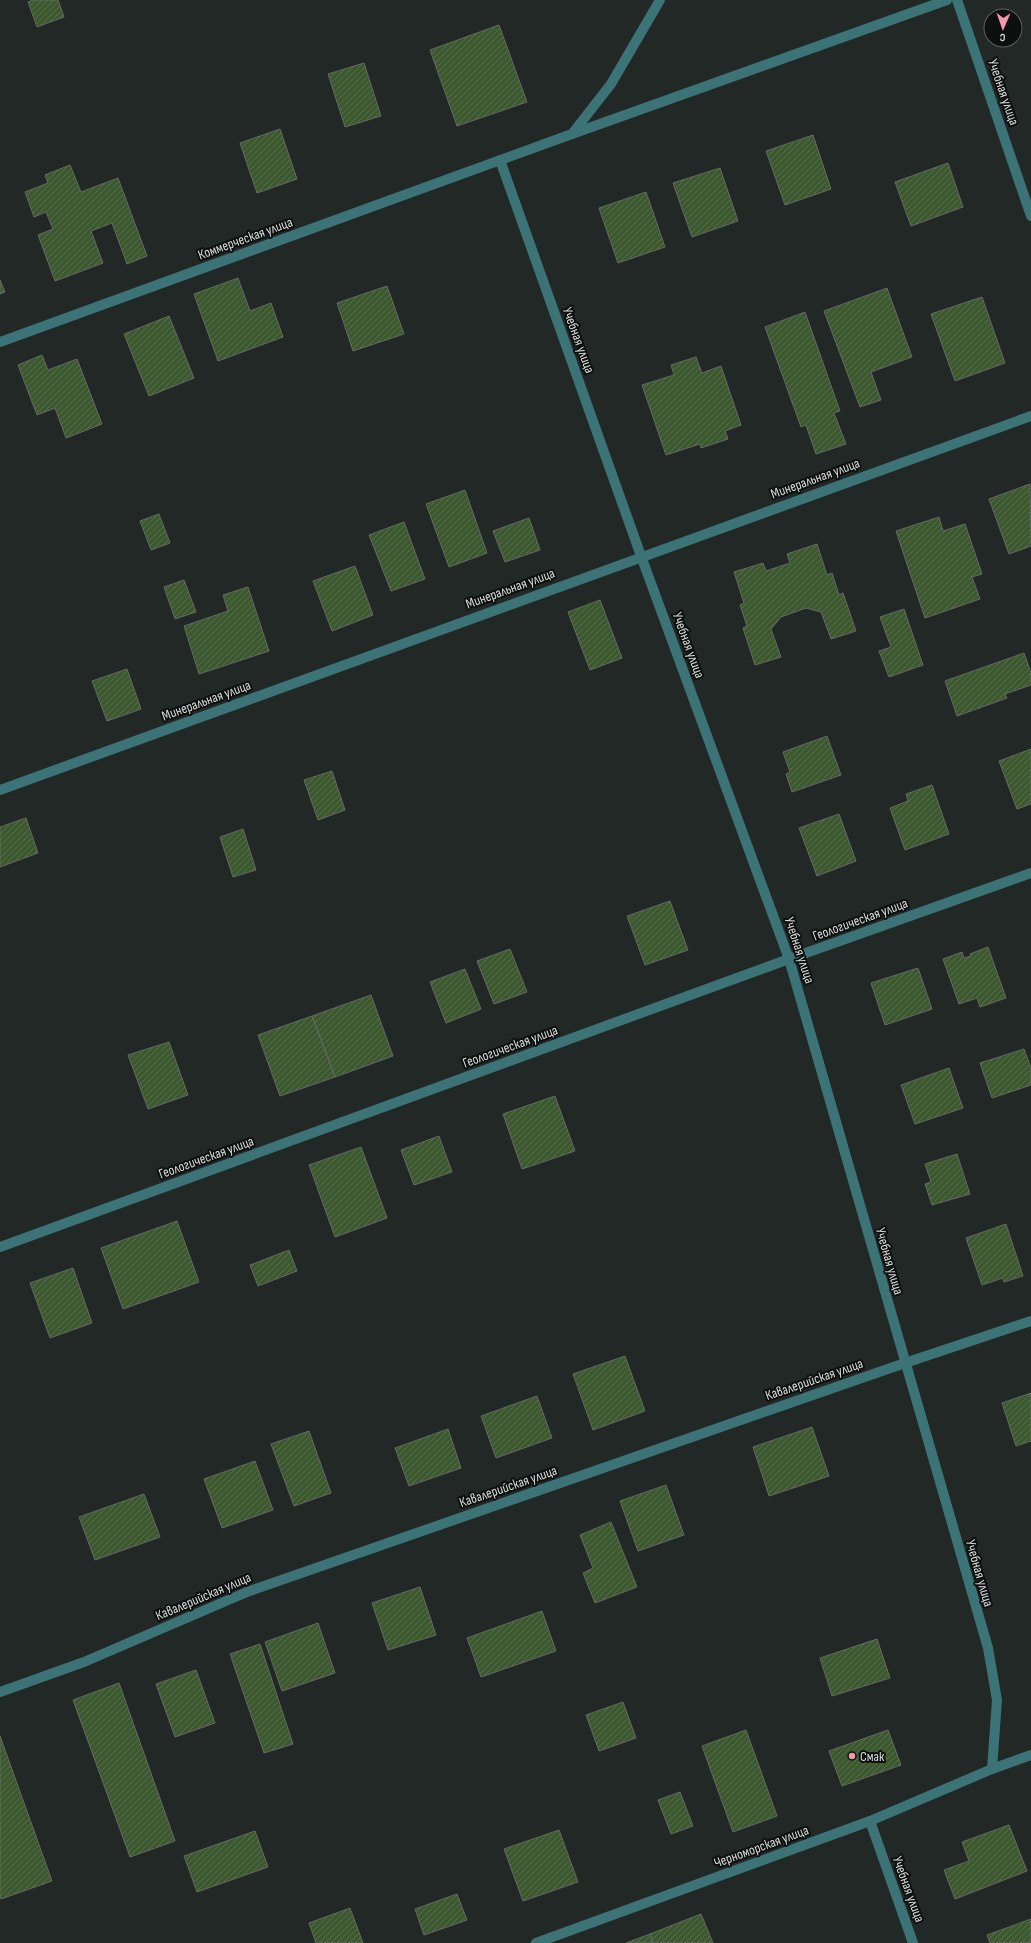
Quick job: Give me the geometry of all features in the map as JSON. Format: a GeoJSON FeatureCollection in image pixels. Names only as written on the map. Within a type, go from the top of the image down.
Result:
{"type":"FeatureCollection","features":[{"type":"Feature","properties":{"kind":"street"},"geometry":{"type":"LineString","coordinates":[[572,134],[611,84],[660,0]]}},
{"type":"Feature","properties":{"kind":"street","name":"Коммерческая улица"},"geometry":{"type":"LineString","coordinates":[[0,342],[500,160],[947,0]]}},
{"type":"Feature","properties":{"kind":"street","name":"Учебная улица"},"geometry":{"type":"LineString","coordinates":[[957,0],[1031,216]]}},
{"type":"Feature","properties":{"kind":"street","name":"Учебная улица"},"geometry":{"type":"LineString","coordinates":[[500,160],[641,556],[789,958],[988,1648],[997,1700],[992,1768]]}},
{"type":"Feature","properties":{"kind":"street","name":"Минеральная улица"},"geometry":{"type":"LineString","coordinates":[[0,790],[641,556],[1031,416]]}},
{"type":"Feature","properties":{"kind":"street","name":"Геологическая улица"},"geometry":{"type":"LineString","coordinates":[[0,1247],[789,958],[1031,873]]}},
{"type":"Feature","properties":{"kind":"street","name":"Кавалерийская улица"},"geometry":{"type":"LineString","coordinates":[[0,1692],[84,1662],[247,1592],[905,1363],[1031,1321]]}},
{"type":"Feature","properties":{"kind":"street","name":"Черноморская улица"},"geometry":{"type":"LineString","coordinates":[[536,1943],[870,1821],[992,1768],[1031,1755]]}},
{"type":"Feature","properties":{"kind":"street","name":"Учебная улица"},"geometry":{"type":"LineString","coordinates":[[870,1821],[913,1943]]}},
{"type":"Feature","properties":{"kind":"building"},"geometry":{"type":"Polygon","coordinates":[[[33,0],[58,0],[64,17],[37,27],[28,2],[33,0]]]}},
{"type":"Feature","properties":{"kind":"building"},"geometry":{"type":"Polygon","coordinates":[[[499,25],[527,102],[457,126],[430,50],[499,25]]]}},
{"type":"Feature","properties":{"kind":"building"},"geometry":{"type":"Polygon","coordinates":[[[364,63],[381,116],[345,127],[328,74],[364,63]]]}},
{"type":"Feature","properties":{"kind":"building"},"geometry":{"type":"Polygon","coordinates":[[[280,129],[297,179],[257,193],[240,143],[280,129]]]}},
{"type":"Feature","properties":{"kind":"building"},"geometry":{"type":"Polygon","coordinates":[[[813,135],[831,189],[785,205],[766,151],[813,135]]]}},
{"type":"Feature","properties":{"kind":"building"},"geometry":{"type":"Polygon","coordinates":[[[948,163],[963,207],[911,226],[895,182],[948,163]]]}},
{"type":"Feature","properties":{"kind":"building"},"geometry":{"type":"Polygon","coordinates":[[[70,165],[81,192],[118,178],[147,256],[127,264],[112,223],[91,231],[103,263],[55,281],[38,235],[53,229],[46,212],[34,217],[25,192],[48,183],[45,175],[70,165]]]}},
{"type":"Feature","properties":{"kind":"building"},"geometry":{"type":"Polygon","coordinates":[[[720,168],[738,221],[692,237],[673,183],[720,168]]]}},
{"type":"Feature","properties":{"kind":"building"},"geometry":{"type":"Polygon","coordinates":[[[646,192],[665,247],[618,263],[599,208],[646,192]]]}},
{"type":"Feature","properties":{"kind":"building"},"geometry":{"type":"Polygon","coordinates":[[[238,278],[250,311],[271,303],[283,337],[218,361],[194,294],[238,278]]]}},
{"type":"Feature","properties":{"kind":"building"},"geometry":{"type":"Polygon","coordinates":[[[0,280],[5,292],[0,294],[0,280]]]}},
{"type":"Feature","properties":{"kind":"building"},"geometry":{"type":"Polygon","coordinates":[[[387,286],[404,334],[353,351],[337,303],[387,286]]]}},
{"type":"Feature","properties":{"kind":"building"},"geometry":{"type":"Polygon","coordinates":[[[887,288],[912,357],[871,372],[881,400],[860,407],[824,311],[887,288]]]}},
{"type":"Feature","properties":{"kind":"building"},"geometry":{"type":"Polygon","coordinates":[[[982,297],[1005,363],[955,381],[931,314],[982,297]]]}},
{"type":"Feature","properties":{"kind":"building"},"geometry":{"type":"Polygon","coordinates":[[[805,312],[840,411],[834,413],[846,444],[816,454],[806,425],[801,427],[765,327],[805,312]]]}},
{"type":"Feature","properties":{"kind":"building"},"geometry":{"type":"Polygon","coordinates":[[[169,316],[194,378],[149,396],[124,334],[169,316]]]}},
{"type":"Feature","properties":{"kind":"building"},"geometry":{"type":"Polygon","coordinates":[[[42,355],[48,370],[77,359],[102,424],[66,438],[55,408],[37,415],[18,365],[42,355]]]}},
{"type":"Feature","properties":{"kind":"building"},"geometry":{"type":"Polygon","coordinates":[[[696,357],[702,373],[721,366],[741,425],[725,431],[728,439],[701,448],[700,444],[666,455],[642,385],[674,375],[671,365],[696,357]]]}},
{"type":"Feature","properties":{"kind":"building"},"geometry":{"type":"Polygon","coordinates":[[[1030,484],[1031,546],[1009,554],[989,499],[1030,484]]]}},
{"type":"Feature","properties":{"kind":"building"},"geometry":{"type":"Polygon","coordinates":[[[465,490],[487,553],[449,567],[426,504],[465,490]]]}},
{"type":"Feature","properties":{"kind":"building"},"geometry":{"type":"Polygon","coordinates":[[[159,514],[170,543],[151,550],[140,521],[159,514]]]}},
{"type":"Feature","properties":{"kind":"building"},"geometry":{"type":"Polygon","coordinates":[[[939,517],[943,531],[965,524],[982,574],[972,577],[980,599],[925,618],[896,531],[939,517]]]}},
{"type":"Feature","properties":{"kind":"building"},"geometry":{"type":"Polygon","coordinates":[[[529,518],[540,550],[505,562],[493,531],[529,518]]]}},
{"type":"Feature","properties":{"kind":"building"},"geometry":{"type":"Polygon","coordinates":[[[404,522],[425,579],[391,591],[369,535],[404,522]]]}},
{"type":"Feature","properties":{"kind":"building"},"geometry":{"type":"Polygon","coordinates":[[[817,544],[827,575],[832,573],[839,595],[843,593],[856,631],[831,639],[821,612],[806,608],[781,617],[771,629],[781,657],[755,665],[743,628],[747,626],[740,605],[744,603],[734,572],[763,563],[766,571],[790,563],[787,554],[817,544]]]}},
{"type":"Feature","properties":{"kind":"building"},"geometry":{"type":"Polygon","coordinates":[[[355,566],[373,615],[332,631],[313,581],[355,566]]]}},
{"type":"Feature","properties":{"kind":"building"},"geometry":{"type":"Polygon","coordinates":[[[184,580],[196,612],[175,619],[164,587],[184,580]]]}},
{"type":"Feature","properties":{"kind":"building"},"geometry":{"type":"Polygon","coordinates":[[[248,587],[269,651],[199,674],[184,626],[228,611],[223,595],[248,587]]]}},
{"type":"Feature","properties":{"kind":"building"},"geometry":{"type":"Polygon","coordinates":[[[600,600],[622,658],[590,670],[568,612],[600,600]]]}},
{"type":"Feature","properties":{"kind":"building"},"geometry":{"type":"Polygon","coordinates":[[[904,609],[923,665],[889,677],[879,651],[891,647],[880,617],[904,609]]]}},
{"type":"Feature","properties":{"kind":"building"},"geometry":{"type":"Polygon","coordinates":[[[1024,653],[1031,673],[1031,685],[1005,694],[1007,698],[957,716],[945,681],[1024,653]]]}},
{"type":"Feature","properties":{"kind":"building"},"geometry":{"type":"Polygon","coordinates":[[[127,669],[141,709],[107,721],[92,681],[127,669]]]}},
{"type":"Feature","properties":{"kind":"building"},"geometry":{"type":"Polygon","coordinates":[[[827,736],[841,775],[792,792],[786,774],[790,772],[783,752],[827,736]]]}},
{"type":"Feature","properties":{"kind":"building"},"geometry":{"type":"Polygon","coordinates":[[[1031,749],[1031,804],[1017,809],[999,761],[1031,749]]]}},
{"type":"Feature","properties":{"kind":"building"},"geometry":{"type":"Polygon","coordinates":[[[332,771],[345,810],[318,820],[304,780],[332,771]]]}},
{"type":"Feature","properties":{"kind":"building"},"geometry":{"type":"Polygon","coordinates":[[[932,785],[949,834],[905,850],[890,808],[908,801],[906,794],[932,785]]]}},
{"type":"Feature","properties":{"kind":"building"},"geometry":{"type":"Polygon","coordinates":[[[839,814],[856,861],[817,876],[799,828],[839,814]]]}},
{"type":"Feature","properties":{"kind":"building"},"geometry":{"type":"Polygon","coordinates":[[[26,818],[38,853],[0,867],[0,827],[26,818]]]}},
{"type":"Feature","properties":{"kind":"building"},"geometry":{"type":"Polygon","coordinates":[[[243,829],[256,870],[233,877],[220,837],[243,829]]]}},
{"type":"Feature","properties":{"kind":"building"},"geometry":{"type":"Polygon","coordinates":[[[670,901],[688,950],[645,965],[627,916],[670,901]]]}},
{"type":"Feature","properties":{"kind":"building"},"geometry":{"type":"Polygon","coordinates":[[[988,947],[1006,998],[980,1007],[977,998],[959,1004],[943,959],[962,952],[964,958],[988,947]]]}},
{"type":"Feature","properties":{"kind":"building"},"geometry":{"type":"Polygon","coordinates":[[[510,949],[527,992],[494,1004],[477,961],[510,949]]]}},
{"type":"Feature","properties":{"kind":"building"},"geometry":{"type":"Polygon","coordinates":[[[918,968],[932,1009],[885,1025],[871,983],[918,968]]]}},
{"type":"Feature","properties":{"kind":"building"},"geometry":{"type":"Polygon","coordinates":[[[465,969],[481,1009],[446,1023],[430,982],[465,969]]]}},
{"type":"Feature","properties":{"kind":"building"},"geometry":{"type":"Polygon","coordinates":[[[371,995],[393,1056],[335,1077],[312,1016],[371,995]]]}},
{"type":"Feature","properties":{"kind":"building"},"geometry":{"type":"Polygon","coordinates":[[[312,1016],[335,1077],[280,1096],[258,1035],[312,1016]]]}},
{"type":"Feature","properties":{"kind":"building"},"geometry":{"type":"Polygon","coordinates":[[[169,1042],[188,1095],[148,1109],[128,1055],[169,1042]]]}},
{"type":"Feature","properties":{"kind":"building"},"geometry":{"type":"Polygon","coordinates":[[[1024,1049],[1031,1068],[1031,1085],[992,1098],[980,1063],[1024,1049]]]}},
{"type":"Feature","properties":{"kind":"building"},"geometry":{"type":"Polygon","coordinates":[[[949,1068],[963,1108],[915,1124],[901,1085],[949,1068]]]}},
{"type":"Feature","properties":{"kind":"building"},"geometry":{"type":"Polygon","coordinates":[[[555,1096],[575,1151],[522,1169],[503,1114],[555,1096]]]}},
{"type":"Feature","properties":{"kind":"building"},"geometry":{"type":"Polygon","coordinates":[[[439,1136],[452,1172],[414,1185],[401,1150],[439,1136]]]}},
{"type":"Feature","properties":{"kind":"building"},"geometry":{"type":"Polygon","coordinates":[[[361,1147],[387,1218],[335,1237],[309,1165],[361,1147]]]}},
{"type":"Feature","properties":{"kind":"building"},"geometry":{"type":"Polygon","coordinates":[[[957,1154],[970,1194],[932,1205],[925,1184],[931,1182],[925,1164],[957,1154]]]}},
{"type":"Feature","properties":{"kind":"building"},"geometry":{"type":"Polygon","coordinates":[[[177,1221],[199,1282],[123,1309],[101,1248],[177,1221]]]}},
{"type":"Feature","properties":{"kind":"building"},"geometry":{"type":"Polygon","coordinates":[[[1006,1224],[1023,1276],[1004,1282],[1003,1278],[982,1285],[966,1238],[1006,1224]]]}},
{"type":"Feature","properties":{"kind":"building"},"geometry":{"type":"Polygon","coordinates":[[[289,1250],[297,1271],[258,1286],[250,1265],[289,1250]]]}},
{"type":"Feature","properties":{"kind":"building"},"geometry":{"type":"Polygon","coordinates":[[[73,1268],[92,1323],[50,1338],[30,1283],[73,1268]]]}},
{"type":"Feature","properties":{"kind":"building"},"geometry":{"type":"Polygon","coordinates":[[[625,1356],[645,1411],[593,1430],[573,1374],[625,1356]]]}},
{"type":"Feature","properties":{"kind":"building"},"geometry":{"type":"Polygon","coordinates":[[[1031,1393],[1031,1441],[1016,1446],[1002,1403],[1031,1393]]]}},
{"type":"Feature","properties":{"kind":"building"},"geometry":{"type":"Polygon","coordinates":[[[537,1396],[552,1438],[496,1458],[481,1416],[537,1396]]]}},
{"type":"Feature","properties":{"kind":"building"},"geometry":{"type":"Polygon","coordinates":[[[812,1427],[829,1476],[769,1496],[753,1447],[812,1427]]]}},
{"type":"Feature","properties":{"kind":"building"},"geometry":{"type":"Polygon","coordinates":[[[448,1429],[461,1468],[409,1486],[395,1448],[448,1429]]]}},
{"type":"Feature","properties":{"kind":"building"},"geometry":{"type":"Polygon","coordinates":[[[309,1431],[331,1493],[294,1506],[271,1444],[309,1431]]]}},
{"type":"Feature","properties":{"kind":"building"},"geometry":{"type":"Polygon","coordinates":[[[255,1461],[273,1510],[222,1528],[204,1479],[255,1461]]]}},
{"type":"Feature","properties":{"kind":"building"},"geometry":{"type":"Polygon","coordinates":[[[666,1485],[684,1535],[638,1551],[620,1501],[666,1485]]]}},
{"type":"Feature","properties":{"kind":"building"},"geometry":{"type":"Polygon","coordinates":[[[144,1494],[160,1537],[95,1560],[79,1517],[144,1494]]]}},
{"type":"Feature","properties":{"kind":"building"},"geometry":{"type":"Polygon","coordinates":[[[611,1522],[637,1587],[595,1603],[583,1573],[593,1568],[580,1535],[611,1522]]]}},
{"type":"Feature","properties":{"kind":"building"},"geometry":{"type":"Polygon","coordinates":[[[420,1587],[436,1635],[388,1650],[372,1603],[420,1587]]]}},
{"type":"Feature","properties":{"kind":"building"},"geometry":{"type":"Polygon","coordinates":[[[542,1611],[556,1651],[481,1677],[467,1638],[542,1611]]]}},
{"type":"Feature","properties":{"kind":"building"},"geometry":{"type":"Polygon","coordinates":[[[318,1623],[335,1673],[282,1691],[265,1642],[318,1623]]]}},
{"type":"Feature","properties":{"kind":"building"},"geometry":{"type":"Polygon","coordinates":[[[877,1639],[890,1678],[832,1696],[820,1658],[877,1639]]]}},
{"type":"Feature","properties":{"kind":"building"},"geometry":{"type":"Polygon","coordinates":[[[260,1644],[293,1744],[264,1753],[230,1654],[260,1644]]]}},
{"type":"Feature","properties":{"kind":"building"},"geometry":{"type":"Polygon","coordinates":[[[196,1670],[215,1723],[175,1737],[156,1684],[196,1670]]]}},
{"type":"Feature","properties":{"kind":"building"},"geometry":{"type":"Polygon","coordinates":[[[119,1683],[175,1841],[130,1857],[73,1700],[119,1683]]]}},
{"type":"Feature","properties":{"kind":"building"},"geometry":{"type":"Polygon","coordinates":[[[623,1702],[636,1738],[599,1751],[586,1715],[623,1702]]]}},
{"type":"Feature","properties":{"kind":"building"},"geometry":{"type":"Polygon","coordinates":[[[746,1730],[777,1816],[733,1832],[702,1746],[746,1730]]]}},
{"type":"Feature","properties":{"kind":"building"},"geometry":{"type":"Polygon","coordinates":[[[888,1730],[901,1765],[842,1786],[829,1751],[888,1730]]]}},
{"type":"Feature","properties":{"kind":"building"},"geometry":{"type":"Polygon","coordinates":[[[0,1736],[52,1881],[1,1899],[0,1896],[0,1736]]]}},
{"type":"Feature","properties":{"kind":"building"},"geometry":{"type":"Polygon","coordinates":[[[680,1792],[693,1826],[671,1834],[658,1800],[680,1792]]]}},
{"type":"Feature","properties":{"kind":"building"},"geometry":{"type":"Polygon","coordinates":[[[1009,1825],[1027,1871],[955,1899],[944,1870],[969,1861],[962,1842],[1009,1825]]]}},
{"type":"Feature","properties":{"kind":"building"},"geometry":{"type":"Polygon","coordinates":[[[559,1830],[578,1882],[523,1901],[504,1849],[559,1830]]]}},
{"type":"Feature","properties":{"kind":"building"},"geometry":{"type":"Polygon","coordinates":[[[255,1831],[268,1867],[197,1892],[184,1856],[255,1831]]]}},
{"type":"Feature","properties":{"kind":"building"},"geometry":{"type":"Polygon","coordinates":[[[457,1894],[467,1920],[424,1935],[415,1909],[457,1894]]]}},
{"type":"Feature","properties":{"kind":"building"},"geometry":{"type":"Polygon","coordinates":[[[350,1908],[363,1943],[316,1943],[309,1923],[350,1908]]]}},
{"type":"Feature","properties":{"kind":"building"},"geometry":{"type":"Polygon","coordinates":[[[701,1914],[713,1943],[653,1943],[650,1934],[701,1914]]]}},
{"type":"Feature","properties":{"kind":"building"},"geometry":{"type":"Polygon","coordinates":[[[1031,1919],[1031,1943],[990,1943],[987,1935],[1031,1919]]]}},
{"type":"Feature","properties":{"kind":"building"},"geometry":{"type":"Polygon","coordinates":[[[650,1934],[653,1943],[626,1943],[650,1934]]]}},
{"type":"Feature","properties":{"kind":"place","name":"Смак"},"geometry":{"type":"Point","coordinates":[852,1756]}}]}
